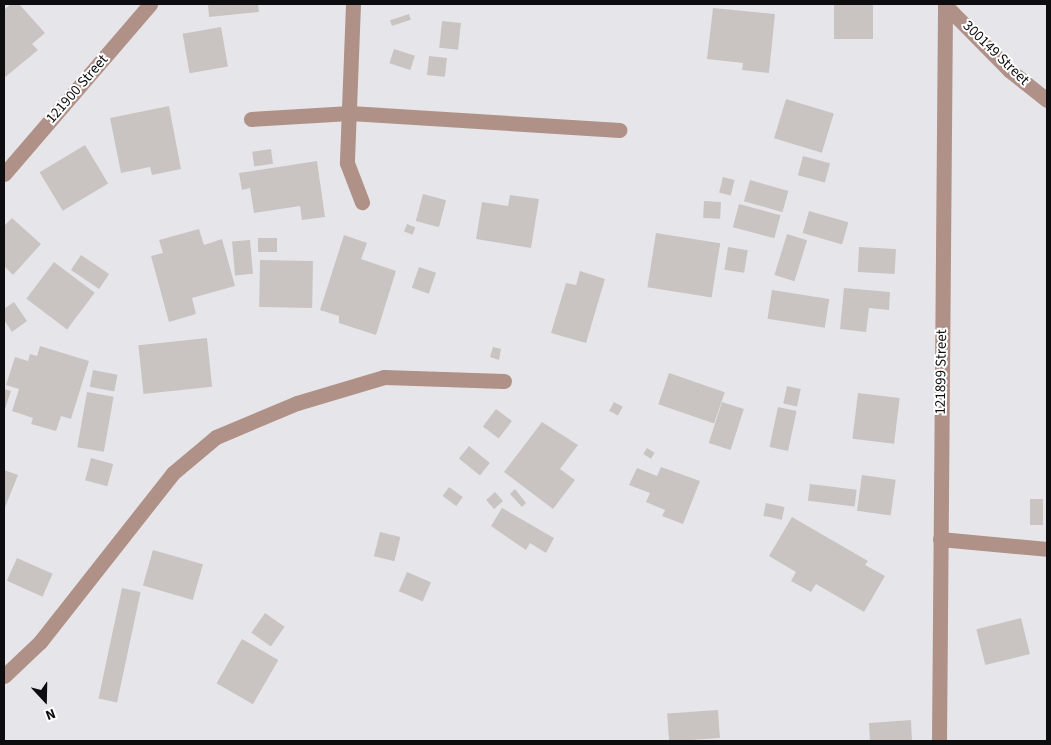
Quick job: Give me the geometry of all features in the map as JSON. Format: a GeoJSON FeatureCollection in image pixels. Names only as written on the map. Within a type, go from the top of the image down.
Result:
{"type":"FeatureCollection","features":[{"type":"Feature","properties":{"kind":"street","name":"121900 Street"},"geometry":{"type":"LineString","coordinates":[[4,174],[150,4]]}},
{"type":"Feature","properties":{"kind":"street"},"geometry":{"type":"LineString","coordinates":[[353,4],[348,163],[362,202]]}},
{"type":"Feature","properties":{"kind":"street","name":"300149 Street"},"geometry":{"type":"LineString","coordinates":[[945,4],[1009,70],[1047,100]]}},
{"type":"Feature","properties":{"kind":"street","name":"121899 Street"},"geometry":{"type":"LineString","coordinates":[[939,741],[940,539],[948,136],[945,4]]}},
{"type":"Feature","properties":{"kind":"street"},"geometry":{"type":"LineString","coordinates":[[251,119],[350,113],[619,130]]}},
{"type":"Feature","properties":{"kind":"street"},"geometry":{"type":"LineString","coordinates":[[4,676],[40,642],[172,473],[216,437],[297,403],[384,377],[504,381]]}},
{"type":"Feature","properties":{"kind":"street"},"geometry":{"type":"LineString","coordinates":[[940,539],[1047,549]]}},
{"type":"Feature","properties":{"kind":"building"},"geometry":{"type":"Polygon","coordinates":[[[11,4],[19,4],[45,33],[32,44],[38,50],[4,78],[4,10],[11,4]]]}},
{"type":"Feature","properties":{"kind":"building"},"geometry":{"type":"Polygon","coordinates":[[[208,4],[258,4],[259,12],[209,17],[208,4]]]}},
{"type":"Feature","properties":{"kind":"building"},"geometry":{"type":"Polygon","coordinates":[[[834,4],[873,4],[873,39],[834,39],[834,4]]]}},
{"type":"Feature","properties":{"kind":"building"},"geometry":{"type":"Polygon","coordinates":[[[713,8],[775,14],[769,73],[742,70],[743,63],[707,59],[713,8]]]}},
{"type":"Feature","properties":{"kind":"building"},"geometry":{"type":"Polygon","coordinates":[[[409,14],[411,20],[392,26],[390,20],[409,14]]]}},
{"type":"Feature","properties":{"kind":"building"},"geometry":{"type":"Polygon","coordinates":[[[442,21],[461,23],[458,50],[439,48],[442,21]]]}},
{"type":"Feature","properties":{"kind":"building"},"geometry":{"type":"Polygon","coordinates":[[[221,27],[228,66],[190,73],[183,34],[221,27]]]}},
{"type":"Feature","properties":{"kind":"building"},"geometry":{"type":"Polygon","coordinates":[[[394,49],[415,56],[410,70],[389,63],[394,49]]]}},
{"type":"Feature","properties":{"kind":"building"},"geometry":{"type":"Polygon","coordinates":[[[429,56],[447,58],[445,77],[427,75],[429,56]]]}},
{"type":"Feature","properties":{"kind":"building"},"geometry":{"type":"Polygon","coordinates":[[[786,99],[834,114],[822,153],[774,138],[786,99]]]}},
{"type":"Feature","properties":{"kind":"building"},"geometry":{"type":"Polygon","coordinates":[[[169,106],[181,169],[152,175],[150,167],[121,173],[110,118],[169,106]]]}},
{"type":"Feature","properties":{"kind":"building"},"geometry":{"type":"Polygon","coordinates":[[[85,145],[108,184],[63,211],[40,172],[85,145]]]}},
{"type":"Feature","properties":{"kind":"building"},"geometry":{"type":"Polygon","coordinates":[[[271,149],[273,164],[254,166],[252,152],[271,149]]]}},
{"type":"Feature","properties":{"kind":"building"},"geometry":{"type":"Polygon","coordinates":[[[803,156],[830,163],[825,183],[798,175],[803,156]]]}},
{"type":"Feature","properties":{"kind":"building"},"geometry":{"type":"Polygon","coordinates":[[[317,161],[325,217],[302,220],[300,206],[254,213],[250,188],[242,190],[239,173],[317,161]]]}},
{"type":"Feature","properties":{"kind":"building"},"geometry":{"type":"Polygon","coordinates":[[[723,177],[735,180],[731,195],[719,193],[723,177]]]}},
{"type":"Feature","properties":{"kind":"building"},"geometry":{"type":"Polygon","coordinates":[[[750,180],[788,191],[782,212],[744,201],[750,180]]]}},
{"type":"Feature","properties":{"kind":"building"},"geometry":{"type":"Polygon","coordinates":[[[423,194],[446,200],[439,227],[416,221],[423,194]]]}},
{"type":"Feature","properties":{"kind":"building"},"geometry":{"type":"Polygon","coordinates":[[[510,195],[539,199],[531,248],[476,239],[482,202],[508,206],[510,195]]]}},
{"type":"Feature","properties":{"kind":"building"},"geometry":{"type":"Polygon","coordinates":[[[704,201],[721,202],[720,219],[703,218],[704,201]]]}},
{"type":"Feature","properties":{"kind":"building"},"geometry":{"type":"Polygon","coordinates":[[[739,204],[781,215],[774,238],[733,227],[739,204]]]}},
{"type":"Feature","properties":{"kind":"building"},"geometry":{"type":"Polygon","coordinates":[[[809,211],[848,222],[842,244],[803,233],[809,211]]]}},
{"type":"Feature","properties":{"kind":"building"},"geometry":{"type":"Polygon","coordinates":[[[12,218],[41,244],[13,275],[4,266],[4,226],[12,218]]]}},
{"type":"Feature","properties":{"kind":"building"},"geometry":{"type":"Polygon","coordinates":[[[407,224],[415,227],[413,235],[404,231],[407,224]]]}},
{"type":"Feature","properties":{"kind":"building"},"geometry":{"type":"Polygon","coordinates":[[[199,229],[204,245],[222,239],[235,286],[192,298],[196,314],[169,322],[151,256],[163,253],[159,240],[199,229]]]}},
{"type":"Feature","properties":{"kind":"building"},"geometry":{"type":"Polygon","coordinates":[[[656,233],[720,243],[712,297],[647,287],[656,233]]]}},
{"type":"Feature","properties":{"kind":"building"},"geometry":{"type":"Polygon","coordinates":[[[787,234],[807,240],[795,281],[774,275],[787,234]]]}},
{"type":"Feature","properties":{"kind":"building"},"geometry":{"type":"Polygon","coordinates":[[[344,235],[367,243],[361,259],[396,271],[376,335],[339,323],[339,316],[320,310],[344,235]]]}},
{"type":"Feature","properties":{"kind":"building"},"geometry":{"type":"Polygon","coordinates":[[[258,238],[277,238],[277,252],[258,252],[258,238]]]}},
{"type":"Feature","properties":{"kind":"building"},"geometry":{"type":"Polygon","coordinates":[[[250,240],[253,274],[235,275],[232,242],[250,240]]]}},
{"type":"Feature","properties":{"kind":"building"},"geometry":{"type":"Polygon","coordinates":[[[728,247],[748,250],[744,273],[724,270],[728,247]]]}},
{"type":"Feature","properties":{"kind":"building"},"geometry":{"type":"Polygon","coordinates":[[[859,247],[896,249],[895,274],[858,272],[859,247]]]}},
{"type":"Feature","properties":{"kind":"building"},"geometry":{"type":"Polygon","coordinates":[[[81,255],[109,274],[99,289],[71,270],[81,255]]]}},
{"type":"Feature","properties":{"kind":"building"},"geometry":{"type":"Polygon","coordinates":[[[260,260],[313,261],[312,308],[259,307],[260,260]]]}},
{"type":"Feature","properties":{"kind":"building"},"geometry":{"type":"Polygon","coordinates":[[[54,262],[95,293],[67,329],[26,299],[54,262]]]}},
{"type":"Feature","properties":{"kind":"building"},"geometry":{"type":"Polygon","coordinates":[[[419,267],[436,273],[429,294],[412,288],[419,267]]]}},
{"type":"Feature","properties":{"kind":"building"},"geometry":{"type":"Polygon","coordinates":[[[580,271],[605,279],[586,343],[551,333],[566,283],[576,285],[580,271]]]}},
{"type":"Feature","properties":{"kind":"building"},"geometry":{"type":"Polygon","coordinates":[[[844,288],[890,292],[889,310],[869,308],[866,332],[840,329],[844,288]]]}},
{"type":"Feature","properties":{"kind":"building"},"geometry":{"type":"Polygon","coordinates":[[[772,290],[829,299],[825,328],[767,319],[772,290]]]}},
{"type":"Feature","properties":{"kind":"building"},"geometry":{"type":"Polygon","coordinates":[[[14,302],[27,321],[12,332],[4,320],[4,309],[14,302]]]}},
{"type":"Feature","properties":{"kind":"building"},"geometry":{"type":"Polygon","coordinates":[[[207,338],[212,387],[143,394],[138,345],[207,338]]]}},
{"type":"Feature","properties":{"kind":"building"},"geometry":{"type":"Polygon","coordinates":[[[40,346],[89,361],[71,419],[61,416],[56,431],[31,424],[33,418],[12,411],[19,389],[6,385],[15,357],[28,361],[30,354],[37,356],[40,346]]]}},
{"type":"Feature","properties":{"kind":"building"},"geometry":{"type":"Polygon","coordinates":[[[493,347],[501,349],[499,360],[490,357],[493,347]]]}},
{"type":"Feature","properties":{"kind":"building"},"geometry":{"type":"Polygon","coordinates":[[[93,370],[118,375],[114,391],[90,387],[93,370]]]}},
{"type":"Feature","properties":{"kind":"building"},"geometry":{"type":"Polygon","coordinates":[[[669,373],[725,392],[714,423],[658,404],[669,373]]]}},
{"type":"Feature","properties":{"kind":"building"},"geometry":{"type":"Polygon","coordinates":[[[787,386],[801,389],[797,407],[783,404],[787,386]]]}},
{"type":"Feature","properties":{"kind":"building"},"geometry":{"type":"Polygon","coordinates":[[[4,389],[11,391],[4,412],[4,389]]]}},
{"type":"Feature","properties":{"kind":"building"},"geometry":{"type":"Polygon","coordinates":[[[87,392],[114,397],[104,452],[77,447],[87,392]]]}},
{"type":"Feature","properties":{"kind":"building"},"geometry":{"type":"Polygon","coordinates":[[[858,393],[900,398],[894,444],[852,439],[858,393]]]}},
{"type":"Feature","properties":{"kind":"building"},"geometry":{"type":"Polygon","coordinates":[[[614,402],[623,407],[618,416],[609,411],[614,402]]]}},
{"type":"Feature","properties":{"kind":"building"},"geometry":{"type":"Polygon","coordinates":[[[722,402],[744,409],[731,450],[709,443],[722,402]]]}},
{"type":"Feature","properties":{"kind":"building"},"geometry":{"type":"Polygon","coordinates":[[[778,407],[797,411],[788,451],[769,447],[778,407]]]}},
{"type":"Feature","properties":{"kind":"building"},"geometry":{"type":"Polygon","coordinates":[[[496,409],[512,421],[499,439],[483,427],[496,409]]]}},
{"type":"Feature","properties":{"kind":"building"},"geometry":{"type":"Polygon","coordinates":[[[542,422],[578,445],[560,469],[575,480],[553,509],[504,472],[542,422]]]}},
{"type":"Feature","properties":{"kind":"building"},"geometry":{"type":"Polygon","coordinates":[[[469,446],[490,463],[480,475],[459,458],[469,446]]]}},
{"type":"Feature","properties":{"kind":"building"},"geometry":{"type":"Polygon","coordinates":[[[647,448],[655,453],[651,459],[643,454],[647,448]]]}},
{"type":"Feature","properties":{"kind":"building"},"geometry":{"type":"Polygon","coordinates":[[[91,458],[113,464],[107,486],[85,480],[91,458]]]}},
{"type":"Feature","properties":{"kind":"building"},"geometry":{"type":"Polygon","coordinates":[[[661,467],[700,481],[683,524],[662,516],[665,510],[646,502],[650,493],[629,485],[637,468],[657,476],[661,467]]]}},
{"type":"Feature","properties":{"kind":"building"},"geometry":{"type":"Polygon","coordinates":[[[4,470],[18,475],[4,510],[4,470]]]}},
{"type":"Feature","properties":{"kind":"building"},"geometry":{"type":"Polygon","coordinates":[[[862,475],[896,480],[891,515],[857,511],[862,475]]]}},
{"type":"Feature","properties":{"kind":"building"},"geometry":{"type":"Polygon","coordinates":[[[810,484],[857,490],[855,507],[808,501],[810,484]]]}},
{"type":"Feature","properties":{"kind":"building"},"geometry":{"type":"Polygon","coordinates":[[[449,487],[463,497],[456,506],[443,496],[449,487]]]}},
{"type":"Feature","properties":{"kind":"building"},"geometry":{"type":"Polygon","coordinates":[[[515,489],[526,503],[522,507],[510,494],[515,489]]]}},
{"type":"Feature","properties":{"kind":"building"},"geometry":{"type":"Polygon","coordinates":[[[495,492],[503,501],[494,509],[486,500],[495,492]]]}},
{"type":"Feature","properties":{"kind":"building"},"geometry":{"type":"Polygon","coordinates":[[[1030,499],[1043,499],[1043,525],[1030,525],[1030,499]]]}},
{"type":"Feature","properties":{"kind":"building"},"geometry":{"type":"Polygon","coordinates":[[[766,503],[785,507],[782,520],[763,516],[766,503]]]}},
{"type":"Feature","properties":{"kind":"building"},"geometry":{"type":"Polygon","coordinates":[[[502,508],[554,538],[546,553],[530,543],[526,550],[491,526],[502,508]]]}},
{"type":"Feature","properties":{"kind":"building"},"geometry":{"type":"Polygon","coordinates":[[[792,517],[868,561],[865,565],[885,576],[864,612],[816,584],[811,592],[791,581],[796,572],[769,556],[792,517]]]}},
{"type":"Feature","properties":{"kind":"building"},"geometry":{"type":"Polygon","coordinates":[[[380,532],[400,537],[394,561],[374,556],[380,532]]]}},
{"type":"Feature","properties":{"kind":"building"},"geometry":{"type":"Polygon","coordinates":[[[153,550],[203,564],[193,600],[143,586],[153,550]]]}},
{"type":"Feature","properties":{"kind":"building"},"geometry":{"type":"Polygon","coordinates":[[[17,558],[53,574],[42,597],[7,581],[17,558]]]}},
{"type":"Feature","properties":{"kind":"building"},"geometry":{"type":"Polygon","coordinates":[[[407,572],[431,582],[423,601],[399,591],[407,572]]]}},
{"type":"Feature","properties":{"kind":"building"},"geometry":{"type":"Polygon","coordinates":[[[122,588],[141,592],[117,702],[99,699],[122,588]]]}},
{"type":"Feature","properties":{"kind":"building"},"geometry":{"type":"Polygon","coordinates":[[[265,613],[285,627],[271,646],[251,633],[265,613]]]}},
{"type":"Feature","properties":{"kind":"building"},"geometry":{"type":"Polygon","coordinates":[[[1021,618],[1030,654],[985,665],[976,629],[1021,618]]]}},
{"type":"Feature","properties":{"kind":"building"},"geometry":{"type":"Polygon","coordinates":[[[242,639],[278,660],[253,704],[216,683],[242,639]]]}},
{"type":"Feature","properties":{"kind":"building"},"geometry":{"type":"Polygon","coordinates":[[[718,710],[720,738],[669,741],[667,714],[718,710]]]}},
{"type":"Feature","properties":{"kind":"building"},"geometry":{"type":"Polygon","coordinates":[[[911,720],[912,741],[870,741],[869,723],[911,720]]]}}]}
